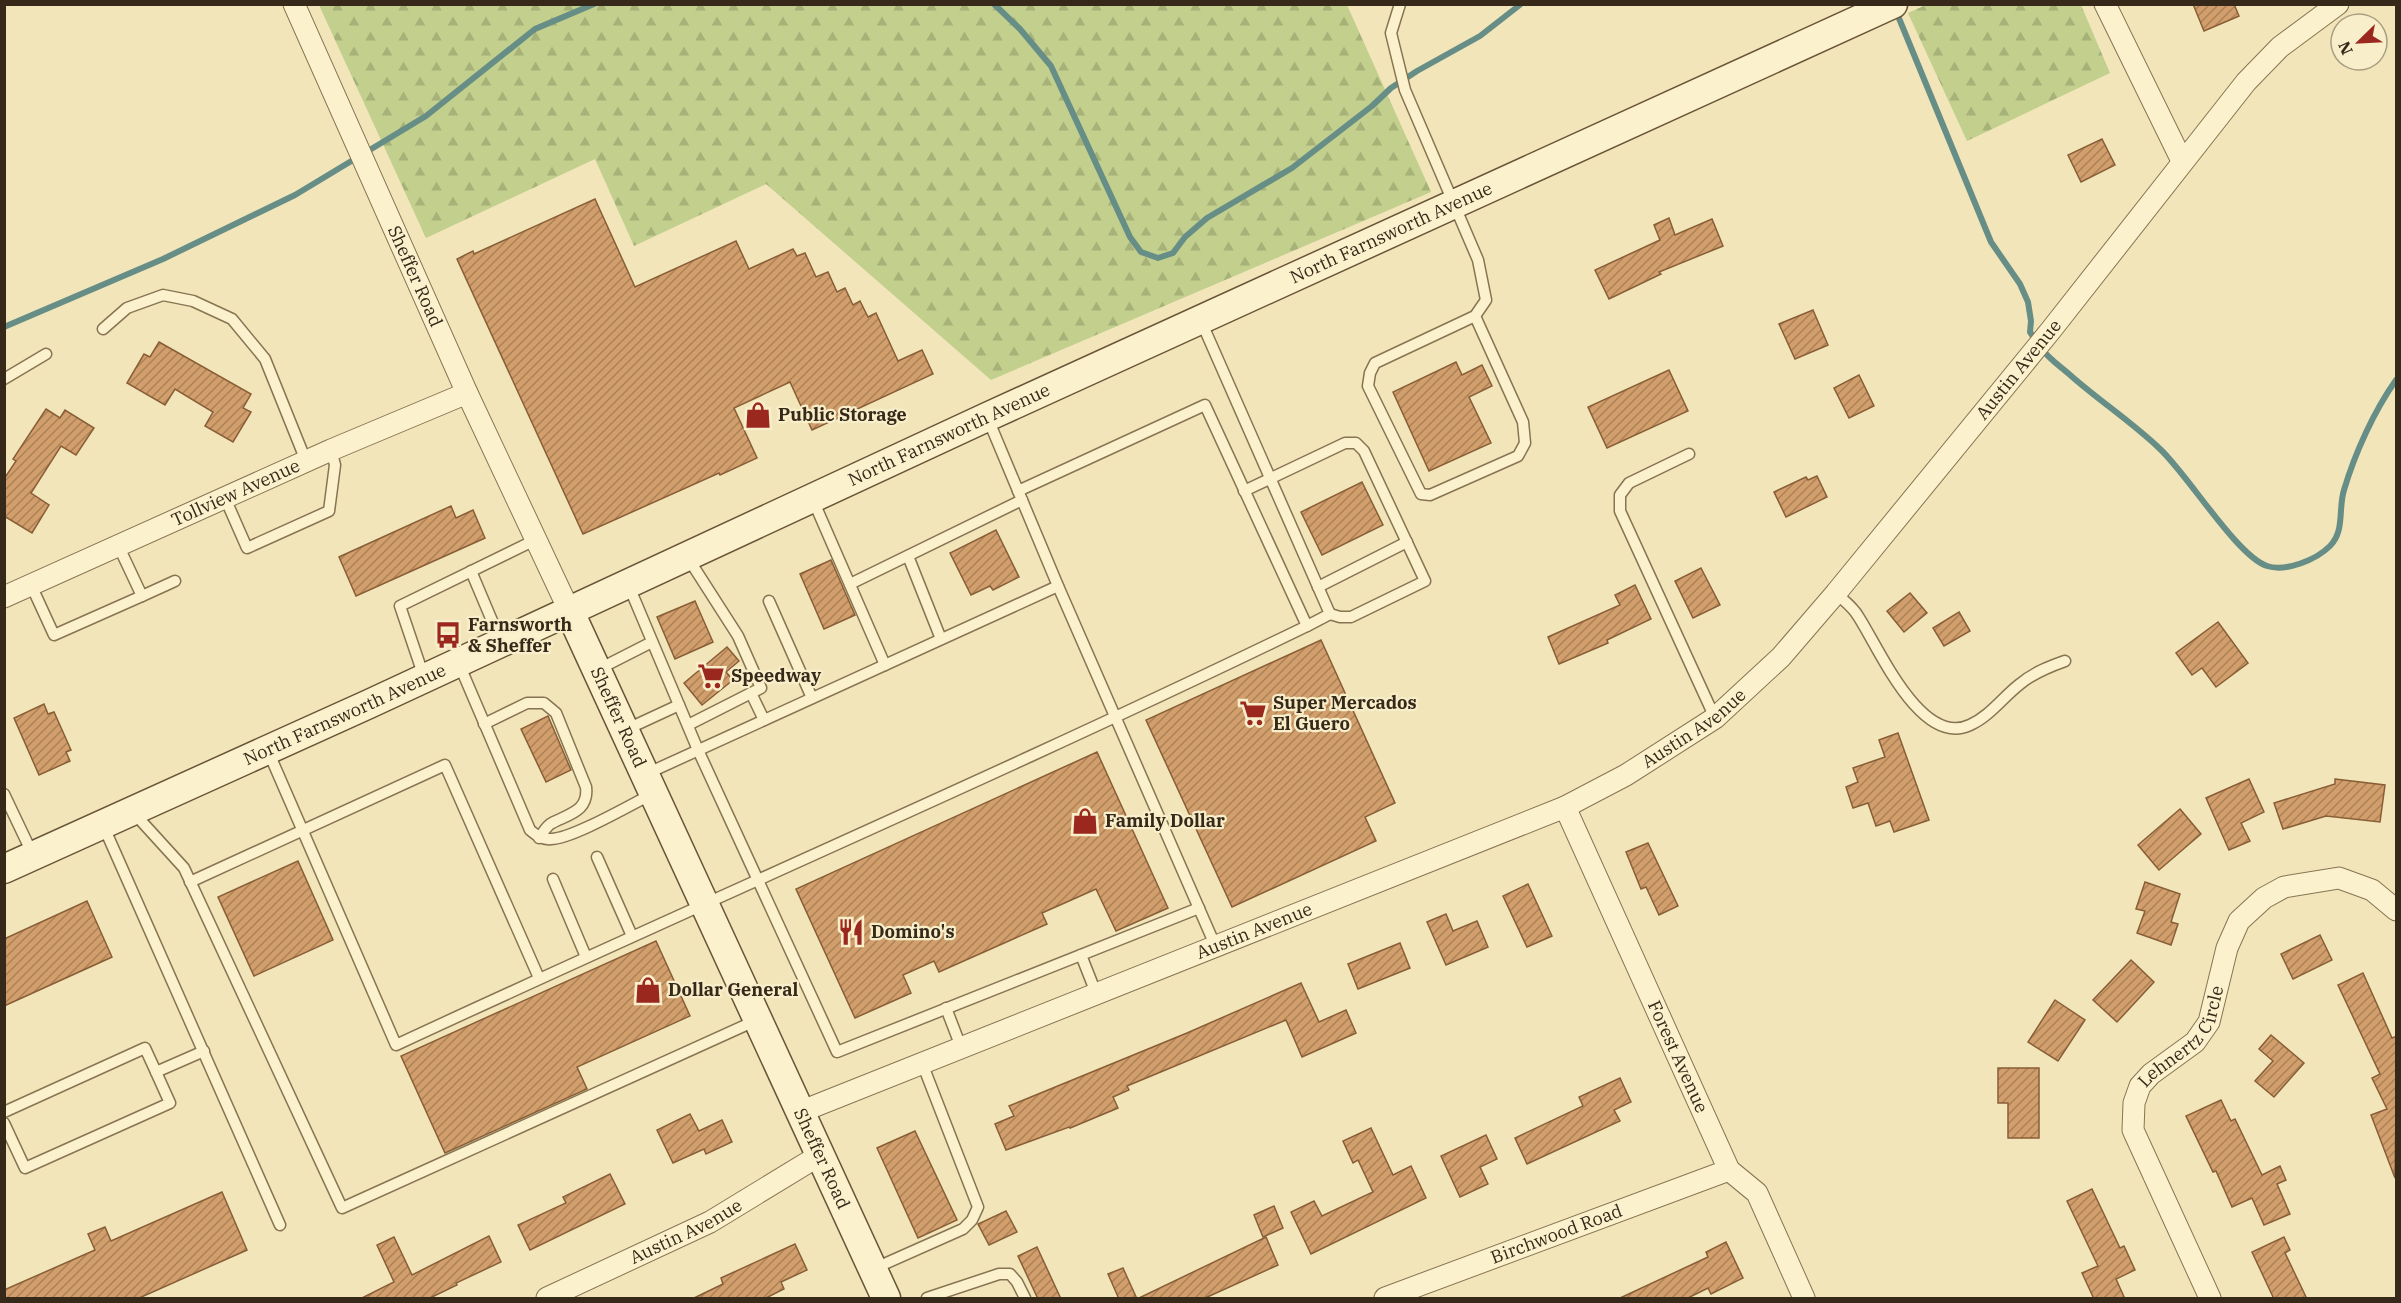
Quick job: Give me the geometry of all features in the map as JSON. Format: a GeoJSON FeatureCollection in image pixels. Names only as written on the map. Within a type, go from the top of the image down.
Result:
{"type":"FeatureCollection","features":[{"type":"Feature","properties":{"kind":"main road","name":"North Farnsworth Avenue"},"geometry":{"type":"LineString","coordinates":[[4,869],[425,678],[812,497],[1893,4]]}},
{"type":"Feature","properties":{"kind":"main road","name":"Sheffer Road"},"geometry":{"type":"LineString","coordinates":[[569,610],[886,1299]]}},
{"type":"Feature","properties":{"kind":"street","name":"Sheffer Road"},"geometry":{"type":"LineString","coordinates":[[294,4],[467,393],[569,610]]}},
{"type":"Feature","properties":{"kind":"street"},"geometry":{"type":"LineString","coordinates":[[2105,4],[2182,161]]}},
{"type":"Feature","properties":{"kind":"street","name":"Austin Avenue"},"geometry":{"type":"LineString","coordinates":[[800,1112],[1564,807],[1626,775],[1715,718],[1781,657],[1836,593],[2051,330],[2246,82],[2280,47],[2338,4]]}},
{"type":"Feature","properties":{"kind":"street","name":"Tollview Avenue"},"geometry":{"type":"LineString","coordinates":[[4,597],[306,461],[467,393]]}},
{"type":"Feature","properties":{"kind":"street","name":"Forest Avenue"},"geometry":{"type":"LineString","coordinates":[[1564,807],[1729,1170],[1757,1193],[1804,1299]]}},
{"type":"Feature","properties":{"kind":"street","name":"Lehnertz Circle"},"geometry":{"type":"LineString","coordinates":[[2210,1299],[2133,1131],[2134,1103],[2140,1086],[2151,1074],[2195,1042],[2209,1022],[2227,948],[2239,921],[2264,898],[2284,887],[2339,878],[2372,890],[2391,906]]}},
{"type":"Feature","properties":{"kind":"street","name":"Austin Avenue"},"geometry":{"type":"LineString","coordinates":[[547,1299],[710,1222],[820,1155]]}},
{"type":"Feature","properties":{"kind":"street","name":"Birchwood Road"},"geometry":{"type":"LineString","coordinates":[[1385,1299],[1729,1170]]}},
{"type":"Feature","properties":{"kind":"lane"},"geometry":{"type":"LineString","coordinates":[[1400,4],[1392,33],[1405,90],[1478,260],[1486,300],[1475,316],[1375,363],[1370,373],[1368,386],[1421,494],[1430,495],[1518,456],[1525,443],[1523,422],[1475,316]]}},
{"type":"Feature","properties":{"kind":"lane"},"geometry":{"type":"LineString","coordinates":[[103,328],[127,308],[163,296],[193,301],[232,319],[265,359],[306,461]]}},
{"type":"Feature","properties":{"kind":"lane"},"geometry":{"type":"LineString","coordinates":[[1201,321],[1330,614]]}},
{"type":"Feature","properties":{"kind":"lane"},"geometry":{"type":"LineString","coordinates":[[4,379],[46,354]]}},
{"type":"Feature","properties":{"kind":"lane"},"geometry":{"type":"LineString","coordinates":[[850,584],[908,556],[1020,495],[1205,405],[1307,626]]}},
{"type":"Feature","properties":{"kind":"lane"},"geometry":{"type":"LineString","coordinates":[[987,417],[1058,586],[1215,945]]}},
{"type":"Feature","properties":{"kind":"lane"},"geometry":{"type":"LineString","coordinates":[[268,750],[396,1045],[705,902],[1116,718],[1330,614],[1351,617],[1425,581],[1364,451],[1356,443],[1345,443],[1244,490]]}},
{"type":"Feature","properties":{"kind":"lane"},"geometry":{"type":"LineString","coordinates":[[225,498],[247,548],[328,511],[335,465],[331,450]]}},
{"type":"Feature","properties":{"kind":"lane"},"geometry":{"type":"LineString","coordinates":[[1689,454],[1629,483],[1620,495],[1620,511],[1715,718]]}},
{"type":"Feature","properties":{"kind":"lane"},"geometry":{"type":"LineString","coordinates":[[812,497],[885,665]]}},
{"type":"Feature","properties":{"kind":"lane"},"geometry":{"type":"LineString","coordinates":[[425,678],[400,606],[535,540]]}},
{"type":"Feature","properties":{"kind":"lane"},"geometry":{"type":"LineString","coordinates":[[1318,587],[1407,542]]}},
{"type":"Feature","properties":{"kind":"lane"},"geometry":{"type":"LineString","coordinates":[[118,545],[142,596]]}},
{"type":"Feature","properties":{"kind":"lane"},"geometry":{"type":"LineString","coordinates":[[687,556],[703,585],[738,636],[761,687],[688,725]]}},
{"type":"Feature","properties":{"kind":"lane"},"geometry":{"type":"LineString","coordinates":[[908,556],[941,639]]}},
{"type":"Feature","properties":{"kind":"lane"},"geometry":{"type":"LineString","coordinates":[[471,571],[501,642]]}},
{"type":"Feature","properties":{"kind":"lane"},"geometry":{"type":"LineString","coordinates":[[31,585],[54,635],[175,581]]}},
{"type":"Feature","properties":{"kind":"lane"},"geometry":{"type":"LineString","coordinates":[[627,583],[698,750],[759,878],[837,1052],[1199,908]]}},
{"type":"Feature","properties":{"kind":"lane"},"geometry":{"type":"LineString","coordinates":[[458,662],[530,830],[539,838],[551,840],[567,836],[650,784],[698,750],[1058,586]]}},
{"type":"Feature","properties":{"kind":"lane"},"geometry":{"type":"LineString","coordinates":[[1836,593],[1857,613],[1908,696],[1929,720],[1949,728],[1969,726],[2020,683],[2044,668],[2065,661]]}},
{"type":"Feature","properties":{"kind":"lane"},"geometry":{"type":"LineString","coordinates":[[769,601],[812,698]]}},
{"type":"Feature","properties":{"kind":"lane"},"geometry":{"type":"LineString","coordinates":[[597,670],[652,642]]}},
{"type":"Feature","properties":{"kind":"lane"},"geometry":{"type":"LineString","coordinates":[[751,693],[764,720]]}},
{"type":"Feature","properties":{"kind":"lane"},"geometry":{"type":"LineString","coordinates":[[484,724],[527,703],[544,703],[556,713],[586,787],[587,796],[584,805],[570,816],[549,824],[539,838]]}},
{"type":"Feature","properties":{"kind":"lane"},"geometry":{"type":"LineString","coordinates":[[625,730],[679,705]]}},
{"type":"Feature","properties":{"kind":"lane"},"geometry":{"type":"LineString","coordinates":[[190,882],[445,765],[539,978]]}},
{"type":"Feature","properties":{"kind":"lane"},"geometry":{"type":"LineString","coordinates":[[4,794],[33,856]]}},
{"type":"Feature","properties":{"kind":"lane"},"geometry":{"type":"LineString","coordinates":[[133,811],[184,868],[342,1208],[758,1020]]}},
{"type":"Feature","properties":{"kind":"lane"},"geometry":{"type":"LineString","coordinates":[[103,825],[280,1225]]}},
{"type":"Feature","properties":{"kind":"lane"},"geometry":{"type":"LineString","coordinates":[[597,857],[632,936]]}},
{"type":"Feature","properties":{"kind":"lane"},"geometry":{"type":"LineString","coordinates":[[553,879],[586,957]]}},
{"type":"Feature","properties":{"kind":"lane"},"geometry":{"type":"LineString","coordinates":[[1081,955],[1096,993]]}},
{"type":"Feature","properties":{"kind":"lane"},"geometry":{"type":"LineString","coordinates":[[946,1008],[961,1047]]}},
{"type":"Feature","properties":{"kind":"lane"},"geometry":{"type":"LineString","coordinates":[[4,1112],[145,1048],[170,1103],[25,1168],[4,1123]]}},
{"type":"Feature","properties":{"kind":"lane"},"geometry":{"type":"LineString","coordinates":[[156,1072],[204,1051]]}},
{"type":"Feature","properties":{"kind":"lane"},"geometry":{"type":"LineString","coordinates":[[872,1269],[963,1229],[972,1220],[978,1207],[922,1063]]}},
{"type":"Feature","properties":{"kind":"lane"},"geometry":{"type":"LineString","coordinates":[[927,1299],[999,1274],[1010,1274],[1017,1281],[1025,1299]]}},
{"type":"Feature","properties":{"kind":"green space"},"geometry":{"type":"Polygon","coordinates":[[[1928,4],[2081,5],[2110,73],[1967,141],[1908,13],[1928,4]]]}},
{"type":"Feature","properties":{"kind":"green space"},"geometry":{"type":"Polygon","coordinates":[[[319,5],[1347,5],[1431,192],[991,380],[766,184],[634,246],[595,159],[426,238],[319,5]]]}},
{"type":"Feature","properties":{"kind":"building"},"geometry":{"type":"Polygon","coordinates":[[[2193,4],[2234,4],[2239,16],[2204,31],[2193,4]]]}},
{"type":"Feature","properties":{"kind":"building"},"geometry":{"type":"Polygon","coordinates":[[[2102,139],[2115,165],[2081,182],[2068,155],[2102,139]]]}},
{"type":"Feature","properties":{"kind":"building"},"geometry":{"type":"Polygon","coordinates":[[[595,199],[635,287],[736,241],[749,269],[793,249],[797,256],[805,253],[816,277],[828,272],[837,292],[845,288],[853,305],[860,301],[868,317],[876,313],[898,361],[922,350],[933,374],[812,430],[790,382],[734,408],[757,458],[583,534],[457,259],[473,251],[474,254],[595,199]]]}},
{"type":"Feature","properties":{"kind":"building"},"geometry":{"type":"Polygon","coordinates":[[[1669,218],[1675,235],[1712,219],[1723,246],[1659,272],[1661,274],[1609,299],[1595,270],[1660,240],[1654,225],[1669,218]]]}},
{"type":"Feature","properties":{"kind":"building"},"geometry":{"type":"Polygon","coordinates":[[[1813,310],[1828,345],[1795,359],[1779,324],[1813,310]]]}},
{"type":"Feature","properties":{"kind":"building"},"geometry":{"type":"Polygon","coordinates":[[[159,342],[251,394],[243,408],[251,412],[233,442],[205,426],[213,412],[175,389],[165,405],[127,383],[144,354],[150,357],[159,342]]]}},
{"type":"Feature","properties":{"kind":"building"},"geometry":{"type":"Polygon","coordinates":[[[1456,362],[1462,375],[1482,365],[1492,386],[1469,397],[1491,443],[1429,471],[1393,392],[1456,362]]]}},
{"type":"Feature","properties":{"kind":"building"},"geometry":{"type":"Polygon","coordinates":[[[1669,370],[1688,411],[1607,448],[1588,407],[1669,370]]]}},
{"type":"Feature","properties":{"kind":"building"},"geometry":{"type":"Polygon","coordinates":[[[1859,375],[1874,406],[1849,418],[1834,388],[1859,375]]]}},
{"type":"Feature","properties":{"kind":"building"},"geometry":{"type":"Polygon","coordinates":[[[46,409],[60,418],[65,410],[94,428],[76,455],[61,446],[31,493],[49,505],[32,533],[4,516],[4,479],[16,461],[13,459],[46,409]]]}},
{"type":"Feature","properties":{"kind":"building"},"geometry":{"type":"Polygon","coordinates":[[[1817,476],[1827,497],[1786,517],[1774,492],[1806,477],[1808,480],[1817,476]]]}},
{"type":"Feature","properties":{"kind":"building"},"geometry":{"type":"Polygon","coordinates":[[[1362,482],[1383,525],[1322,555],[1301,512],[1362,482]]]}},
{"type":"Feature","properties":{"kind":"building"},"geometry":{"type":"Polygon","coordinates":[[[451,506],[456,518],[473,510],[485,538],[356,596],[339,557],[451,506]]]}},
{"type":"Feature","properties":{"kind":"building"},"geometry":{"type":"Polygon","coordinates":[[[996,530],[1019,577],[993,590],[990,586],[971,595],[950,553],[996,530]]]}},
{"type":"Feature","properties":{"kind":"building"},"geometry":{"type":"Polygon","coordinates":[[[831,560],[855,615],[824,629],[800,574],[831,560]]]}},
{"type":"Feature","properties":{"kind":"building"},"geometry":{"type":"Polygon","coordinates":[[[1701,568],[1720,605],[1693,618],[1675,581],[1701,568]]]}},
{"type":"Feature","properties":{"kind":"building"},"geometry":{"type":"Polygon","coordinates":[[[1635,585],[1651,619],[1607,640],[1608,643],[1559,664],[1548,637],[1620,605],[1615,595],[1635,585]]]}},
{"type":"Feature","properties":{"kind":"building"},"geometry":{"type":"Polygon","coordinates":[[[1910,593],[1927,613],[1904,632],[1887,611],[1910,593]]]}},
{"type":"Feature","properties":{"kind":"building","name":"Speedway"},"geometry":{"type":"Polygon","coordinates":[[[695,601],[713,642],[675,659],[657,617],[695,601]]]}},
{"type":"Feature","properties":{"kind":"building"},"geometry":{"type":"Polygon","coordinates":[[[1959,612],[1970,631],[1944,646],[1933,628],[1959,612]]]}},
{"type":"Feature","properties":{"kind":"building"},"geometry":{"type":"Polygon","coordinates":[[[2218,622],[2248,663],[2216,687],[2202,668],[2192,675],[2176,653],[2218,622]]]}},
{"type":"Feature","properties":{"kind":"building"},"geometry":{"type":"Polygon","coordinates":[[[1321,640],[1395,803],[1365,817],[1376,841],[1232,907],[1146,720],[1321,640]]]}},
{"type":"Feature","properties":{"kind":"building","name":"Speedway"},"geometry":{"type":"Polygon","coordinates":[[[727,647],[739,661],[726,672],[733,680],[702,705],[684,683],[727,647]]]}},
{"type":"Feature","properties":{"kind":"building"},"geometry":{"type":"Polygon","coordinates":[[[44,704],[48,714],[54,712],[71,750],[66,752],[70,761],[39,775],[14,718],[44,704]]]}},
{"type":"Feature","properties":{"kind":"building"},"geometry":{"type":"Polygon","coordinates":[[[548,716],[571,770],[546,782],[521,729],[548,716]]]}},
{"type":"Feature","properties":{"kind":"building"},"geometry":{"type":"Polygon","coordinates":[[[1898,733],[1929,820],[1894,832],[1890,821],[1876,826],[1868,803],[1853,808],[1846,787],[1858,782],[1853,768],[1885,757],[1879,740],[1898,733]]]}},
{"type":"Feature","properties":{"kind":"building"},"geometry":{"type":"Polygon","coordinates":[[[1097,752],[1168,908],[1116,931],[1096,889],[1042,913],[1047,924],[939,972],[934,961],[903,975],[911,993],[855,1018],[796,889],[1097,752]]]}},
{"type":"Feature","properties":{"kind":"building"},"geometry":{"type":"Polygon","coordinates":[[[2249,779],[2264,812],[2241,823],[2250,841],[2229,850],[2206,798],[2249,779]]]}},
{"type":"Feature","properties":{"kind":"building"},"geometry":{"type":"Polygon","coordinates":[[[2335,779],[2385,785],[2380,822],[2326,816],[2283,829],[2274,803],[2335,784],[2335,779]]]}},
{"type":"Feature","properties":{"kind":"building"},"geometry":{"type":"Polygon","coordinates":[[[2180,809],[2201,834],[2159,870],[2138,845],[2180,809]]]}},
{"type":"Feature","properties":{"kind":"building"},"geometry":{"type":"Polygon","coordinates":[[[1648,843],[1678,906],[1659,915],[1646,887],[1641,889],[1626,852],[1648,843]]]}},
{"type":"Feature","properties":{"kind":"building"},"geometry":{"type":"Polygon","coordinates":[[[298,861],[333,940],[254,976],[218,897],[298,861]]]}},
{"type":"Feature","properties":{"kind":"building"},"geometry":{"type":"Polygon","coordinates":[[[2145,882],[2180,894],[2171,922],[2178,924],[2171,945],[2137,933],[2145,911],[2136,909],[2145,882]]]}},
{"type":"Feature","properties":{"kind":"building"},"geometry":{"type":"Polygon","coordinates":[[[1528,884],[1552,936],[1527,947],[1503,896],[1528,884]]]}},
{"type":"Feature","properties":{"kind":"building"},"geometry":{"type":"Polygon","coordinates":[[[87,901],[112,957],[4,1006],[4,939],[87,901]]]}},
{"type":"Feature","properties":{"kind":"building"},"geometry":{"type":"Polygon","coordinates":[[[1446,914],[1453,931],[1477,921],[1488,947],[1446,965],[1427,922],[1446,914]]]}},
{"type":"Feature","properties":{"kind":"building"},"geometry":{"type":"Polygon","coordinates":[[[2320,935],[2332,960],[2293,979],[2281,954],[2320,935]]]}},
{"type":"Feature","properties":{"kind":"building"},"geometry":{"type":"Polygon","coordinates":[[[656,941],[690,1016],[577,1067],[587,1089],[445,1153],[401,1056],[656,941]]]}},
{"type":"Feature","properties":{"kind":"building"},"geometry":{"type":"Polygon","coordinates":[[[1400,943],[1410,968],[1358,989],[1348,964],[1400,943]]]}},
{"type":"Feature","properties":{"kind":"building"},"geometry":{"type":"Polygon","coordinates":[[[2131,960],[2154,982],[2117,1022],[2093,1000],[2131,960]]]}},
{"type":"Feature","properties":{"kind":"building"},"geometry":{"type":"Polygon","coordinates":[[[2363,973],[2392,1038],[2397,1036],[2395,1178],[2371,1115],[2387,1109],[2372,1078],[2380,1074],[2338,985],[2363,973]]]}},
{"type":"Feature","properties":{"kind":"building"},"geometry":{"type":"Polygon","coordinates":[[[1301,983],[1319,1022],[1346,1010],[1356,1033],[1302,1057],[1286,1020],[1127,1086],[1129,1090],[1113,1097],[1118,1108],[1070,1128],[1006,1150],[995,1124],[1014,1116],[1009,1106],[1187,1033],[1301,983]]]}},
{"type":"Feature","properties":{"kind":"building"},"geometry":{"type":"Polygon","coordinates":[[[2055,1000],[2085,1020],[2058,1061],[2028,1042],[2055,1000]]]}},
{"type":"Feature","properties":{"kind":"building"},"geometry":{"type":"Polygon","coordinates":[[[2271,1035],[2304,1063],[2274,1097],[2255,1081],[2273,1061],[2259,1049],[2271,1035]]]}},
{"type":"Feature","properties":{"kind":"building"},"geometry":{"type":"Polygon","coordinates":[[[1998,1068],[2039,1068],[2039,1138],[2008,1138],[2008,1103],[1998,1103],[1998,1068]]]}},
{"type":"Feature","properties":{"kind":"building"},"geometry":{"type":"Polygon","coordinates":[[[1620,1078],[1631,1102],[1614,1110],[1620,1121],[1527,1164],[1515,1138],[1583,1106],[1579,1097],[1620,1078]]]}},
{"type":"Feature","properties":{"kind":"building"},"geometry":{"type":"Polygon","coordinates":[[[2221,1100],[2231,1121],[2235,1119],[2262,1175],[2280,1166],[2286,1180],[2277,1184],[2290,1214],[2264,1225],[2252,1198],[2232,1207],[2216,1171],[2213,1172],[2186,1116],[2221,1100]]]}},
{"type":"Feature","properties":{"kind":"building"},"geometry":{"type":"Polygon","coordinates":[[[690,1114],[699,1131],[722,1120],[732,1142],[706,1154],[704,1149],[673,1163],[657,1130],[690,1114]]]}},
{"type":"Feature","properties":{"kind":"building"},"geometry":{"type":"Polygon","coordinates":[[[1371,1128],[1393,1175],[1411,1166],[1426,1198],[1311,1254],[1291,1212],[1314,1201],[1322,1216],[1373,1192],[1358,1160],[1353,1163],[1343,1141],[1371,1128]]]}},
{"type":"Feature","properties":{"kind":"building"},"geometry":{"type":"Polygon","coordinates":[[[915,1131],[957,1220],[918,1238],[877,1148],[915,1131]]]}},
{"type":"Feature","properties":{"kind":"building"},"geometry":{"type":"Polygon","coordinates":[[[1486,1135],[1497,1159],[1480,1167],[1488,1184],[1460,1197],[1441,1156],[1486,1135]]]}},
{"type":"Feature","properties":{"kind":"building"},"geometry":{"type":"Polygon","coordinates":[[[610,1174],[625,1204],[530,1250],[518,1225],[566,1203],[563,1197],[610,1174]]]}},
{"type":"Feature","properties":{"kind":"building"},"geometry":{"type":"Polygon","coordinates":[[[2092,1189],[2120,1248],[2124,1246],[2135,1270],[2116,1279],[2125,1299],[2094,1299],[2082,1273],[2098,1266],[2067,1201],[2092,1189]]]}},
{"type":"Feature","properties":{"kind":"building"},"geometry":{"type":"Polygon","coordinates":[[[222,1192],[247,1250],[137,1299],[4,1299],[4,1290],[95,1250],[88,1234],[105,1227],[111,1241],[222,1192]]]}},
{"type":"Feature","properties":{"kind":"building"},"geometry":{"type":"Polygon","coordinates":[[[1274,1206],[1283,1228],[1263,1237],[1254,1215],[1274,1206]]]}},
{"type":"Feature","properties":{"kind":"building"},"geometry":{"type":"Polygon","coordinates":[[[1006,1211],[1017,1232],[989,1245],[978,1224],[1006,1211]]]}},
{"type":"Feature","properties":{"kind":"building"},"geometry":{"type":"Polygon","coordinates":[[[489,1236],[501,1262],[456,1283],[457,1285],[428,1299],[360,1299],[394,1282],[377,1245],[394,1237],[412,1275],[489,1236]]]}},
{"type":"Feature","properties":{"kind":"building"},"geometry":{"type":"Polygon","coordinates":[[[1266,1237],[1278,1265],[1203,1299],[1137,1299],[1266,1237]]]}},
{"type":"Feature","properties":{"kind":"building"},"geometry":{"type":"Polygon","coordinates":[[[2284,1237],[2290,1250],[2285,1253],[2307,1299],[2274,1299],[2252,1252],[2284,1237]]]}},
{"type":"Feature","properties":{"kind":"building"},"geometry":{"type":"Polygon","coordinates":[[[1726,1242],[1743,1278],[1711,1294],[1708,1288],[1686,1299],[1618,1299],[1708,1257],[1706,1252],[1726,1242]]]}},
{"type":"Feature","properties":{"kind":"building"},"geometry":{"type":"Polygon","coordinates":[[[795,1244],[807,1270],[781,1282],[784,1289],[764,1299],[692,1299],[723,1284],[721,1278],[795,1244]]]}},
{"type":"Feature","properties":{"kind":"building"},"geometry":{"type":"Polygon","coordinates":[[[1037,1247],[1061,1299],[1038,1299],[1018,1256],[1037,1247]]]}},
{"type":"Feature","properties":{"kind":"building"},"geometry":{"type":"Polygon","coordinates":[[[1123,1268],[1137,1299],[1119,1299],[1108,1274],[1123,1268]]]}},
{"type":"Feature","properties":{"kind":"waterway"},"geometry":{"type":"LineString","coordinates":[[4,327],[163,259],[295,195],[426,116],[535,29],[594,4]]}},
{"type":"Feature","properties":{"kind":"waterway"},"geometry":{"type":"LineString","coordinates":[[994,4],[1020,29],[1051,66],[1130,237],[1141,252],[1158,258],[1173,253],[1185,237],[1207,218],[1292,168],[1372,106],[1391,88],[1480,36],[1521,4]]}},
{"type":"Feature","properties":{"kind":"waterway"},"geometry":{"type":"LineString","coordinates":[[1896,11],[1991,242],[2020,284],[2028,302],[2030,332],[2036,341]]}},
{"type":"Feature","properties":{"kind":"waterway"},"geometry":{"type":"LineString","coordinates":[[2042,349],[2160,449],[2242,547],[2255,559],[2267,566],[2275,567],[2292,566],[2309,560],[2324,551],[2335,540],[2338,534],[2342,497],[2354,462],[2373,419],[2396,380]]}},
{"type":"Feature","properties":{"kind":"place","name":"Public Storage"},"geometry":{"type":"Point","coordinates":[758,415]}},
{"type":"Feature","properties":{"kind":"place","name":"Farnsworth & Sheffer"},"geometry":{"type":"Point","coordinates":[448,635]}},
{"type":"Feature","properties":{"kind":"place","name":"Speedway"},"geometry":{"type":"Point","coordinates":[711,676]}},
{"type":"Feature","properties":{"kind":"place","name":"Super Mercados El Guero"},"geometry":{"type":"Point","coordinates":[1253,713]}},
{"type":"Feature","properties":{"kind":"place","name":"Family Dollar"},"geometry":{"type":"Point","coordinates":[1085,821]}},
{"type":"Feature","properties":{"kind":"place","name":"Domino's"},"geometry":{"type":"Point","coordinates":[851,932]}},
{"type":"Feature","properties":{"kind":"place","name":"Dollar General"},"geometry":{"type":"Point","coordinates":[648,990]}}]}
